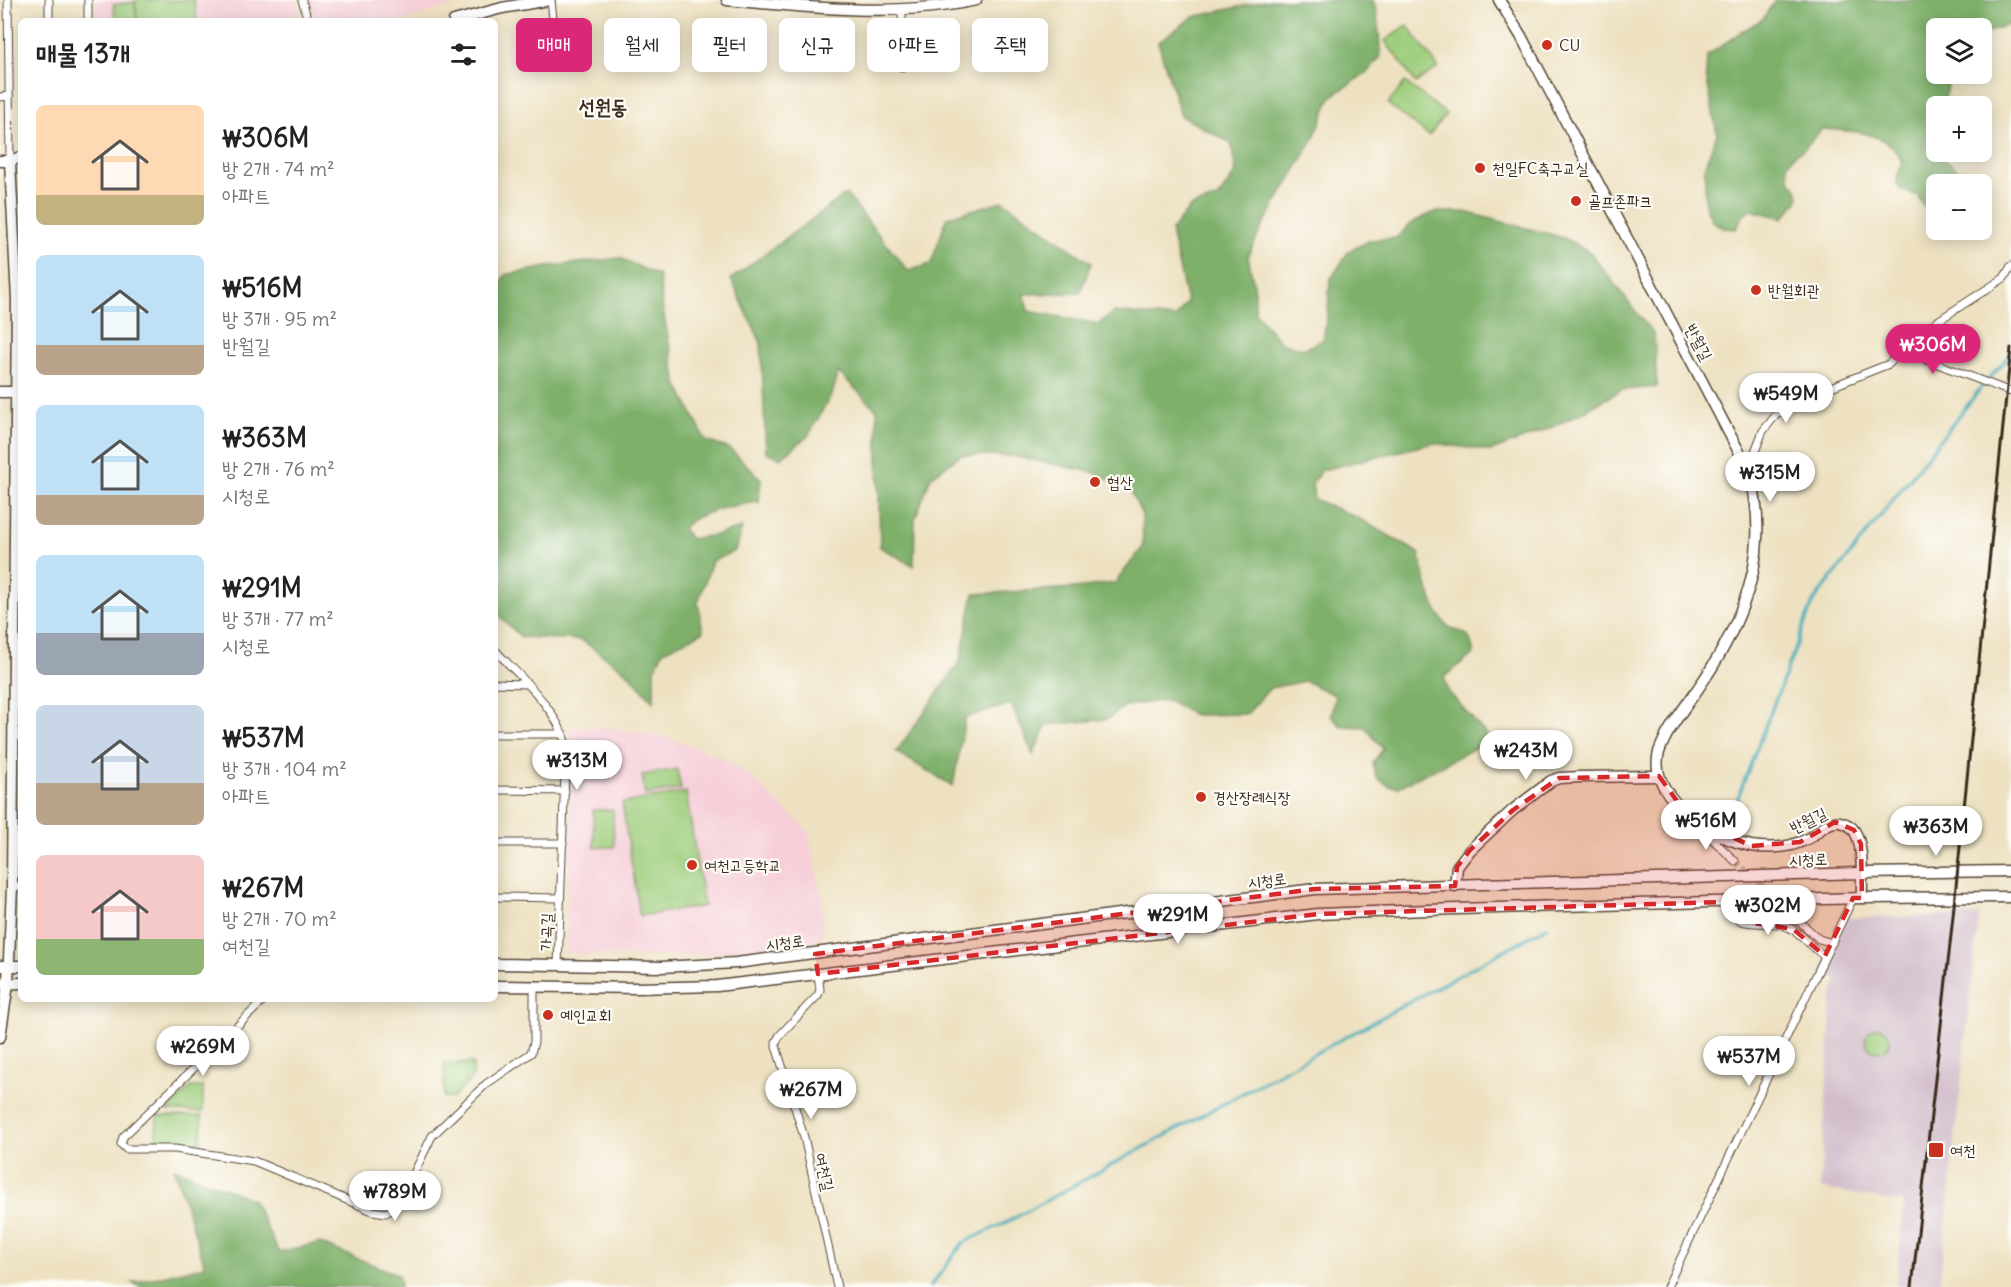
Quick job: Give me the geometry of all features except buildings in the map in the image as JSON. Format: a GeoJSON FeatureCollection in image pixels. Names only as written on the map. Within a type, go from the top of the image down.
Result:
{"type":"FeatureCollection","features":[{"type":"Feature","properties":{"kind":"street"},"geometry":{"type":"LineString","coordinates":[[0,1037],[4,966],[16,887],[18,392],[9,96],[4,38],[8,0]]}},
{"type":"Feature","properties":{"kind":"street"},"geometry":{"type":"LineString","coordinates":[[49,18],[50,0]]}},
{"type":"Feature","properties":{"kind":"street"},"geometry":{"type":"LineString","coordinates":[[88,0],[88,18]]}},
{"type":"Feature","properties":{"kind":"street"},"geometry":{"type":"LineString","coordinates":[[303,0],[307,18]]}},
{"type":"Feature","properties":{"kind":"street"},"geometry":{"type":"LineString","coordinates":[[465,18],[546,0],[549,18]]}},
{"type":"Feature","properties":{"kind":"street"},"geometry":{"type":"LineString","coordinates":[[727,0],[803,6],[941,7],[976,0]]}},
{"type":"Feature","properties":{"kind":"street","name":"반월길"},"geometry":{"type":"LineString","coordinates":[[1499,0],[1521,36],[1748,469],[1755,498],[1757,531],[1755,563],[1748,590],[1720,653],[1668,734],[1658,754],[1659,776],[1677,805],[1700,823],[1734,841],[1763,848],[1800,842],[1828,824],[1840,822],[1854,830],[1861,844],[1858,898]]}},
{"type":"Feature","properties":{"kind":"street"},"geometry":{"type":"LineString","coordinates":[[0,97],[9,96]]}},
{"type":"Feature","properties":{"kind":"street"},"geometry":{"type":"LineString","coordinates":[[1748,469],[1763,430],[1772,419],[1831,387],[1889,364],[1916,335],[2004,278],[2011,266]]}},
{"type":"Feature","properties":{"kind":"street"},"geometry":{"type":"LineString","coordinates":[[17,300],[18,280]]}},
{"type":"Feature","properties":{"kind":"street"},"geometry":{"type":"LineString","coordinates":[[1901,350],[2011,392]]}},
{"type":"Feature","properties":{"kind":"street"},"geometry":{"type":"LineString","coordinates":[[0,392],[18,392]]}},
{"type":"Feature","properties":{"kind":"street","name":"가곡길"},"geometry":{"type":"LineString","coordinates":[[498,653],[548,709],[563,734],[566,745],[558,966]]}},
{"type":"Feature","properties":{"kind":"street"},"geometry":{"type":"LineString","coordinates":[[498,683],[527,684]]}},
{"type":"Feature","properties":{"kind":"street"},"geometry":{"type":"LineString","coordinates":[[498,734],[563,734]]}},
{"type":"Feature","properties":{"kind":"street"},"geometry":{"type":"LineString","coordinates":[[1632,775],[1645,771],[1658,754]]}},
{"type":"Feature","properties":{"kind":"street"},"geometry":{"type":"LineString","coordinates":[[1455,886],[1455,874],[1460,861],[1513,810],[1551,781],[1559,778],[1659,776]]}},
{"type":"Feature","properties":{"kind":"street"},"geometry":{"type":"LineString","coordinates":[[498,790],[565,791]]}},
{"type":"Feature","properties":{"kind":"street"},"geometry":{"type":"LineString","coordinates":[[1700,823],[1706,833],[1735,861]]}},
{"type":"Feature","properties":{"kind":"street"},"geometry":{"type":"LineString","coordinates":[[498,843],[563,843]]}},
{"type":"Feature","properties":{"kind":"street","name":"시청로"},"geometry":{"type":"LineString","coordinates":[[498,964],[698,966],[815,954],[1315,889],[1861,873],[2011,871]]}},
{"type":"Feature","properties":{"kind":"street","name":"가곡길"},"geometry":{"type":"LineString","coordinates":[[498,897],[560,898]]}},
{"type":"Feature","properties":{"kind":"street"},"geometry":{"type":"LineString","coordinates":[[498,986],[727,985],[1318,914],[1575,910],[1858,898],[2011,897]]}},
{"type":"Feature","properties":{"kind":"street"},"geometry":{"type":"LineString","coordinates":[[1667,1287],[1825,956],[1858,898]]}},
{"type":"Feature","properties":{"kind":"street"},"geometry":{"type":"LineString","coordinates":[[1723,902],[1741,921],[1746,923],[1778,924],[1794,929],[1816,951],[1825,956]]}},
{"type":"Feature","properties":{"kind":"street"},"geometry":{"type":"LineString","coordinates":[[1798,920],[1819,939],[1832,943]]}},
{"type":"Feature","properties":{"kind":"street"},"geometry":{"type":"LineString","coordinates":[[815,954],[818,974]]}},
{"type":"Feature","properties":{"kind":"street","name":"여천길"},"geometry":{"type":"LineString","coordinates":[[818,974],[820,990],[818,995],[780,1035],[776,1046],[804,1137],[837,1287]]}},
{"type":"Feature","properties":{"kind":"street"},"geometry":{"type":"LineString","coordinates":[[262,1002],[123,1137],[121,1144],[126,1149],[175,1149],[255,1161],[368,1209],[386,1213],[400,1202],[432,1136],[486,1084],[531,1053],[534,1042],[534,987]]}},
{"type":"Feature","properties":{"kind":"highlighted area"},"geometry":{"type":"Polygon","coordinates":[[[1659,776],[1687,815],[1751,846],[1800,842],[1835,822],[1854,830],[1861,844],[1862,898],[1853,898],[1825,956],[1793,929],[1741,921],[1723,902],[1318,914],[818,974],[815,954],[1315,889],[1455,886],[1457,867],[1470,850],[1513,810],[1559,778],[1659,776]]]}},
{"type":"Feature","properties":{"kind":"shaded area"},"geometry":{"type":"Polygon","coordinates":[[[96,0],[296,0],[300,18],[96,18],[96,0]]]}},
{"type":"Feature","properties":{"kind":"shaded area"},"geometry":{"type":"Polygon","coordinates":[[[310,0],[473,0],[410,18],[314,18],[310,0]]]}},
{"type":"Feature","properties":{"kind":"shaded area","name":"여천고등학교"},"geometry":{"type":"Polygon","coordinates":[[[569,727],[611,728],[663,736],[730,761],[755,781],[808,831],[822,898],[822,937],[810,942],[714,954],[640,956],[565,953],[573,750],[569,727]]]}},
{"type":"Feature","properties":{"kind":"shaded area"},"geometry":{"type":"Polygon","coordinates":[[[1979,915],[1939,1287],[1896,1287],[1904,1203],[1820,1188],[1832,997],[1837,979],[1821,972],[1848,918],[1979,915]]]}},
{"type":"Feature","properties":{"kind":"green space"},"geometry":{"type":"Polygon","coordinates":[[[135,0],[194,0],[197,18],[138,18],[135,0]]]}},
{"type":"Feature","properties":{"kind":"green space"},"geometry":{"type":"Polygon","coordinates":[[[1270,0],[1373,0],[1377,14],[1381,56],[1370,70],[1331,97],[1313,140],[1262,227],[1248,256],[1255,291],[1255,312],[1280,342],[1303,349],[1323,340],[1330,280],[1349,251],[1371,240],[1396,238],[1413,222],[1435,212],[1465,212],[1564,238],[1590,252],[1654,335],[1657,387],[1621,390],[1539,433],[1491,451],[1433,443],[1322,470],[1312,483],[1314,499],[1358,518],[1419,553],[1428,590],[1435,607],[1449,627],[1468,637],[1474,654],[1444,677],[1448,691],[1491,740],[1399,787],[1389,786],[1376,777],[1373,763],[1383,749],[1365,727],[1341,726],[1331,716],[1335,695],[1305,681],[1270,688],[1247,714],[1194,715],[1167,700],[1125,706],[1108,719],[1047,725],[1033,755],[1011,704],[965,718],[953,786],[896,752],[960,662],[974,594],[1076,588],[1115,583],[1143,547],[1142,515],[1129,488],[1092,472],[1013,456],[961,455],[931,477],[915,519],[914,566],[880,547],[877,410],[838,372],[833,392],[808,436],[781,458],[766,452],[761,343],[731,279],[846,194],[908,271],[931,264],[947,217],[1003,201],[1091,263],[1080,293],[1024,294],[1028,311],[1098,324],[1114,312],[1176,318],[1187,302],[1171,231],[1190,207],[1218,198],[1236,172],[1231,143],[1181,116],[1158,42],[1193,17],[1270,0]]]}},
{"type":"Feature","properties":{"kind":"green space"},"geometry":{"type":"Polygon","coordinates":[[[1775,0],[2011,0],[2011,23],[1992,31],[1992,18],[1926,18],[1926,84],[1948,84],[1945,96],[1926,96],[1926,162],[1947,162],[1963,174],[1926,174],[1926,209],[1917,195],[1903,191],[1897,185],[1903,162],[1891,146],[1867,134],[1822,129],[1804,149],[1795,154],[1787,165],[1789,179],[1797,189],[1799,196],[1783,218],[1751,210],[1743,216],[1736,229],[1724,228],[1712,221],[1705,204],[1705,165],[1717,134],[1706,75],[1707,56],[1763,19],[1775,0]]]}},
{"type":"Feature","properties":{"kind":"green space"},"geometry":{"type":"Polygon","coordinates":[[[134,2],[137,18],[115,18],[113,5],[134,2]]]}},
{"type":"Feature","properties":{"kind":"green space"},"geometry":{"type":"Polygon","coordinates":[[[1407,25],[1438,67],[1416,83],[1385,41],[1407,25]]]}},
{"type":"Feature","properties":{"kind":"green space"},"geometry":{"type":"Polygon","coordinates":[[[1405,82],[1446,114],[1429,136],[1388,104],[1405,82]]]}},
{"type":"Feature","properties":{"kind":"green space"},"geometry":{"type":"Polygon","coordinates":[[[620,258],[659,276],[663,311],[677,383],[706,441],[730,449],[761,479],[759,502],[708,512],[682,528],[691,539],[742,528],[735,551],[712,561],[698,602],[703,632],[663,651],[654,672],[654,702],[628,673],[581,640],[521,637],[498,615],[498,290],[505,275],[553,266],[620,258]]]}},
{"type":"Feature","properties":{"kind":"green space"},"geometry":{"type":"Polygon","coordinates":[[[677,769],[681,789],[645,795],[642,775],[677,769]]]}},
{"type":"Feature","properties":{"kind":"green space"},"geometry":{"type":"Polygon","coordinates":[[[686,792],[704,906],[640,916],[622,803],[686,792]]]}},
{"type":"Feature","properties":{"kind":"green space"},"geometry":{"type":"Polygon","coordinates":[[[593,810],[613,810],[614,847],[594,847],[593,810]]]}},
{"type":"Feature","properties":{"kind":"green space"},"geometry":{"type":"Polygon","coordinates":[[[1878,1028],[1883,1029],[1889,1035],[1889,1045],[1883,1051],[1878,1052],[1873,1051],[1867,1045],[1866,1040],[1867,1035],[1873,1029],[1878,1028]]]}},
{"type":"Feature","properties":{"kind":"green space"},"geometry":{"type":"Polygon","coordinates":[[[444,1063],[473,1063],[473,1077],[453,1098],[444,1098],[444,1063]]]}},
{"type":"Feature","properties":{"kind":"green space"},"geometry":{"type":"Polygon","coordinates":[[[191,1087],[203,1087],[203,1112],[167,1111],[191,1087]]]}},
{"type":"Feature","properties":{"kind":"green space"},"geometry":{"type":"Polygon","coordinates":[[[157,1116],[202,1116],[201,1142],[156,1141],[157,1116]]]}},
{"type":"Feature","properties":{"kind":"green space"},"geometry":{"type":"Polygon","coordinates":[[[174,1168],[252,1199],[279,1252],[319,1243],[399,1275],[400,1287],[141,1287],[132,1283],[205,1266],[174,1168]]]}},
{"type":"Feature","properties":{"kind":"waterway"},"geometry":{"type":"LineString","coordinates":[[1732,813],[1813,602],[1980,389],[2011,354]]}},
{"type":"Feature","properties":{"kind":"waterway"},"geometry":{"type":"LineString","coordinates":[[930,1287],[963,1243],[1009,1221],[1547,927]]}},
{"type":"Feature","properties":{"kind":"tunnel"},"geometry":{"type":"LineString","coordinates":[[1735,861],[1798,920]]}},
{"type":"Feature","properties":{"kind":"railway"},"geometry":{"type":"LineString","coordinates":[[1912,1287],[1951,935],[2011,348]]}},
{"type":"Feature","properties":{"kind":"place","name":"CU"},"geometry":{"type":"Point","coordinates":[1547,45]}},
{"type":"Feature","properties":{"kind":"place","name":"천일FC축구교실"},"geometry":{"type":"Point","coordinates":[1480,168]}},
{"type":"Feature","properties":{"kind":"place","name":"골프존파크"},"geometry":{"type":"Point","coordinates":[1576,201]}},
{"type":"Feature","properties":{"kind":"place","name":"반월회관"},"geometry":{"type":"Point","coordinates":[1756,290]}},
{"type":"Feature","properties":{"kind":"place","name":"협산"},"geometry":{"type":"Point","coordinates":[1095,482]}},
{"type":"Feature","properties":{"kind":"place","name":"경산장례식장"},"geometry":{"type":"Point","coordinates":[1201,797]}},
{"type":"Feature","properties":{"kind":"place","name":"여천고등학교"},"geometry":{"type":"Point","coordinates":[692,865]}},
{"type":"Feature","properties":{"kind":"place","name":"예인교회"},"geometry":{"type":"Point","coordinates":[548,1015]}},
{"type":"Feature","properties":{"kind":"place","name":"여천"},"geometry":{"type":"Point","coordinates":[1936,1150]}},
{"type":"Feature","properties":{"kind":"district","name":"선원동"},"geometry":{"type":"Point","coordinates":[603,107]}}]}
